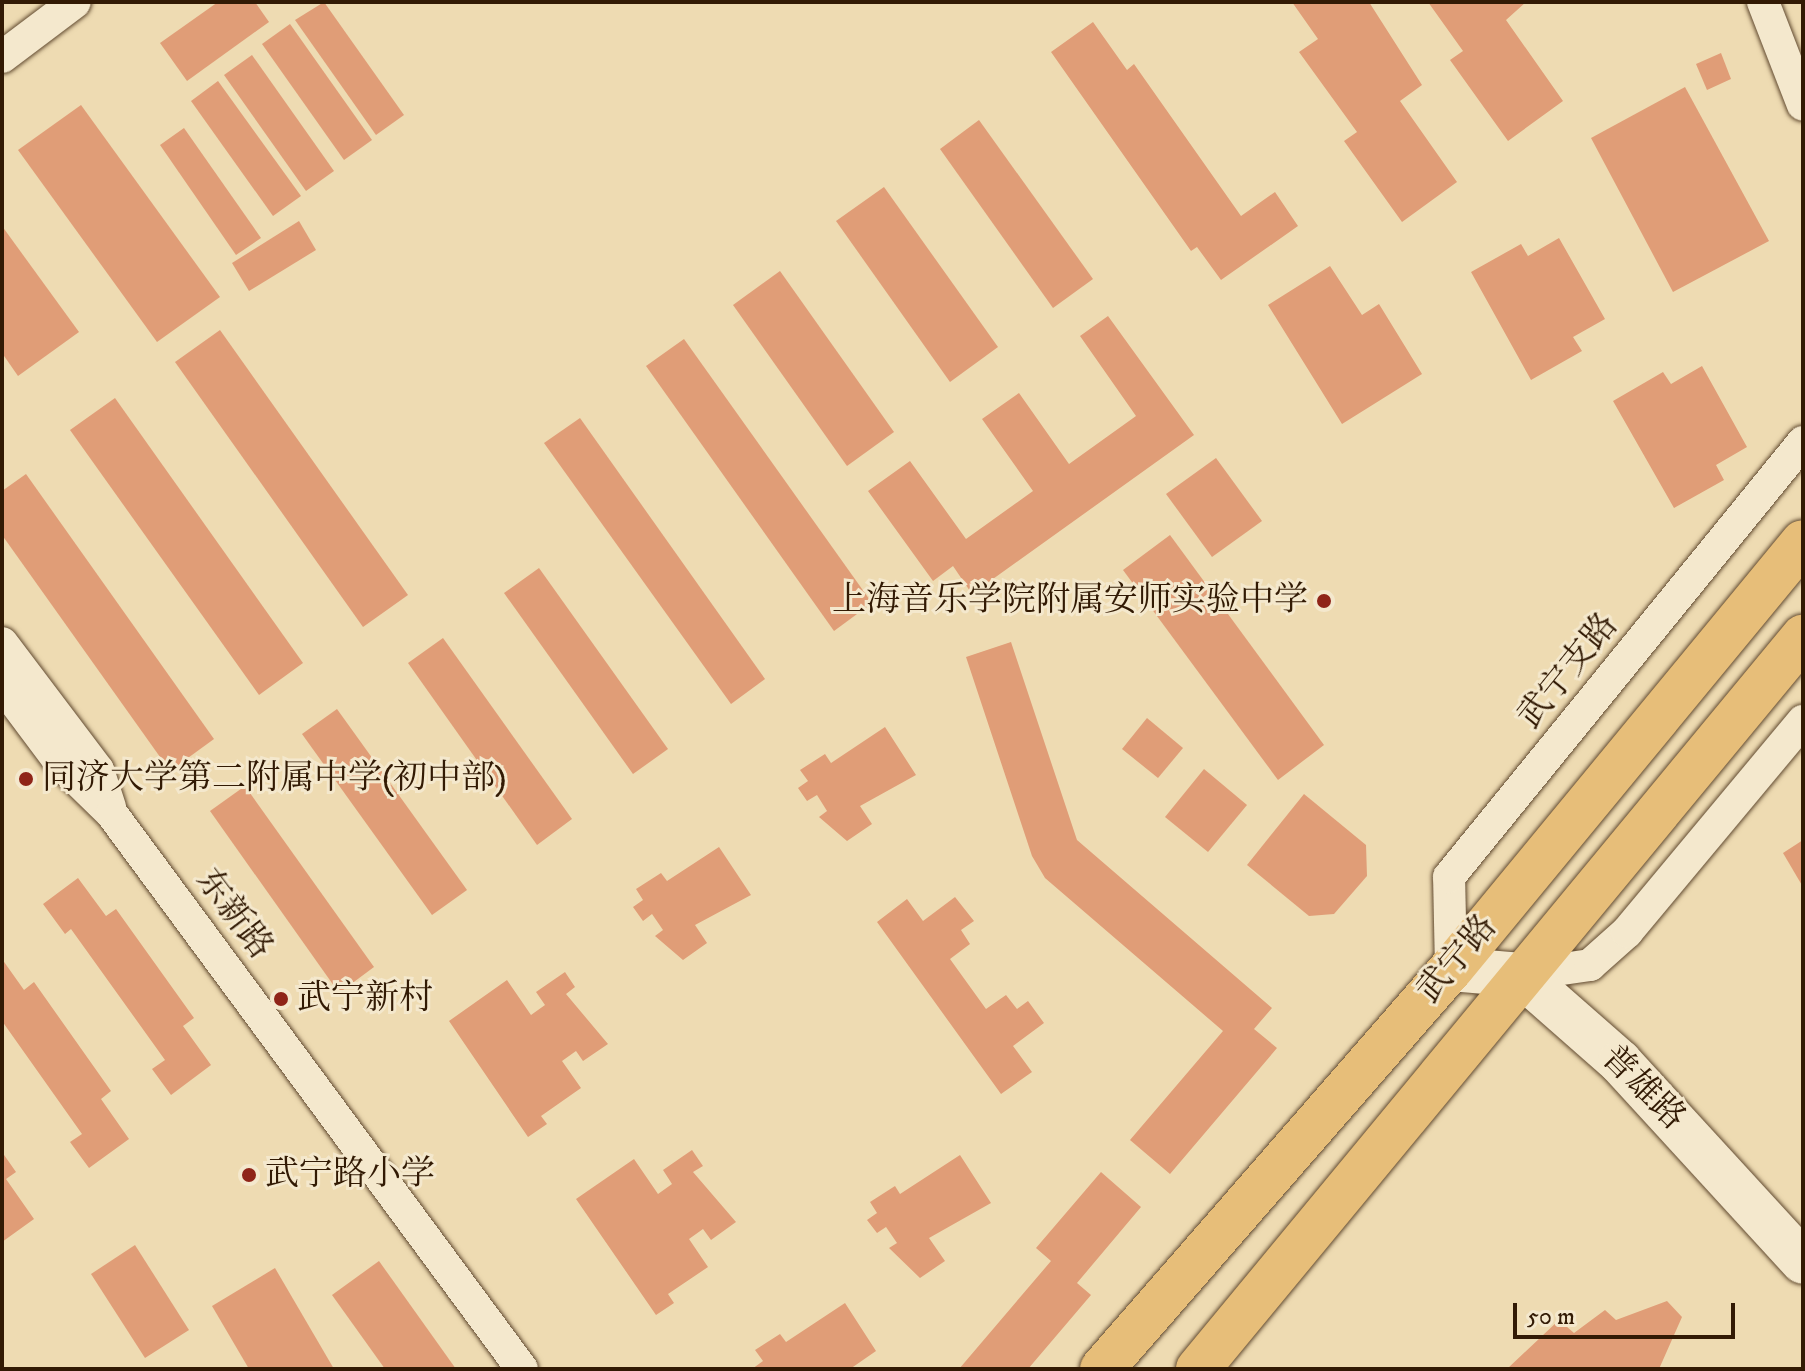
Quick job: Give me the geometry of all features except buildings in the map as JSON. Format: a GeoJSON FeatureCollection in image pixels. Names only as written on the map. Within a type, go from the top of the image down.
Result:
{"type":"FeatureCollection","features":[{"type":"Feature","properties":{"kind":"main road","name":"武宁路"},"geometry":{"type":"LineString","coordinates":[[1102,1369],[1451,969],[1803,542]]}},
{"type":"Feature","properties":{"kind":"main road","name":"武宁路"},"geometry":{"type":"LineString","coordinates":[[1198,1369],[1803,637]]}},
{"type":"Feature","properties":{"kind":"main road"},"geometry":{"type":"LineString","coordinates":[[1451,969],[1521,975]]}},
{"type":"Feature","properties":{"kind":"main road","name":"普雄路"},"geometry":{"type":"LineString","coordinates":[[1521,975],[1620,1062],[1803,1262]]}},
{"type":"Feature","properties":{"kind":"street"},"geometry":{"type":"LineString","coordinates":[[2,57],[75,2]]}},
{"type":"Feature","properties":{"kind":"street"},"geometry":{"type":"LineString","coordinates":[[1763,2],[1803,105]]}},
{"type":"Feature","properties":{"kind":"street","name":"武宁支路"},"geometry":{"type":"LineString","coordinates":[[1451,969],[1449,877],[1803,442]]}},
{"type":"Feature","properties":{"kind":"street","name":"东新路"},"geometry":{"type":"LineString","coordinates":[[2,643],[98,770],[112,814]]}},
{"type":"Feature","properties":{"kind":"street","name":"东新路"},"geometry":{"type":"LineString","coordinates":[[2,685],[61,764],[112,814],[522,1369]]}},
{"type":"Feature","properties":{"kind":"street"},"geometry":{"type":"LineString","coordinates":[[1521,975],[1590,965],[1627,932],[1803,721]]}},
{"type":"Feature","properties":{"kind":"place","name":"上海音乐学院附属安师实验中学"},"geometry":{"type":"Point","coordinates":[1324,601]}},
{"type":"Feature","properties":{"kind":"place","name":"同济大学第二附属中学(初中部)"},"geometry":{"type":"Point","coordinates":[26,779]}},
{"type":"Feature","properties":{"kind":"place","name":"武宁新村"},"geometry":{"type":"Point","coordinates":[281,999]}},
{"type":"Feature","properties":{"kind":"place","name":"武宁路小学"},"geometry":{"type":"Point","coordinates":[249,1175]}}]}
